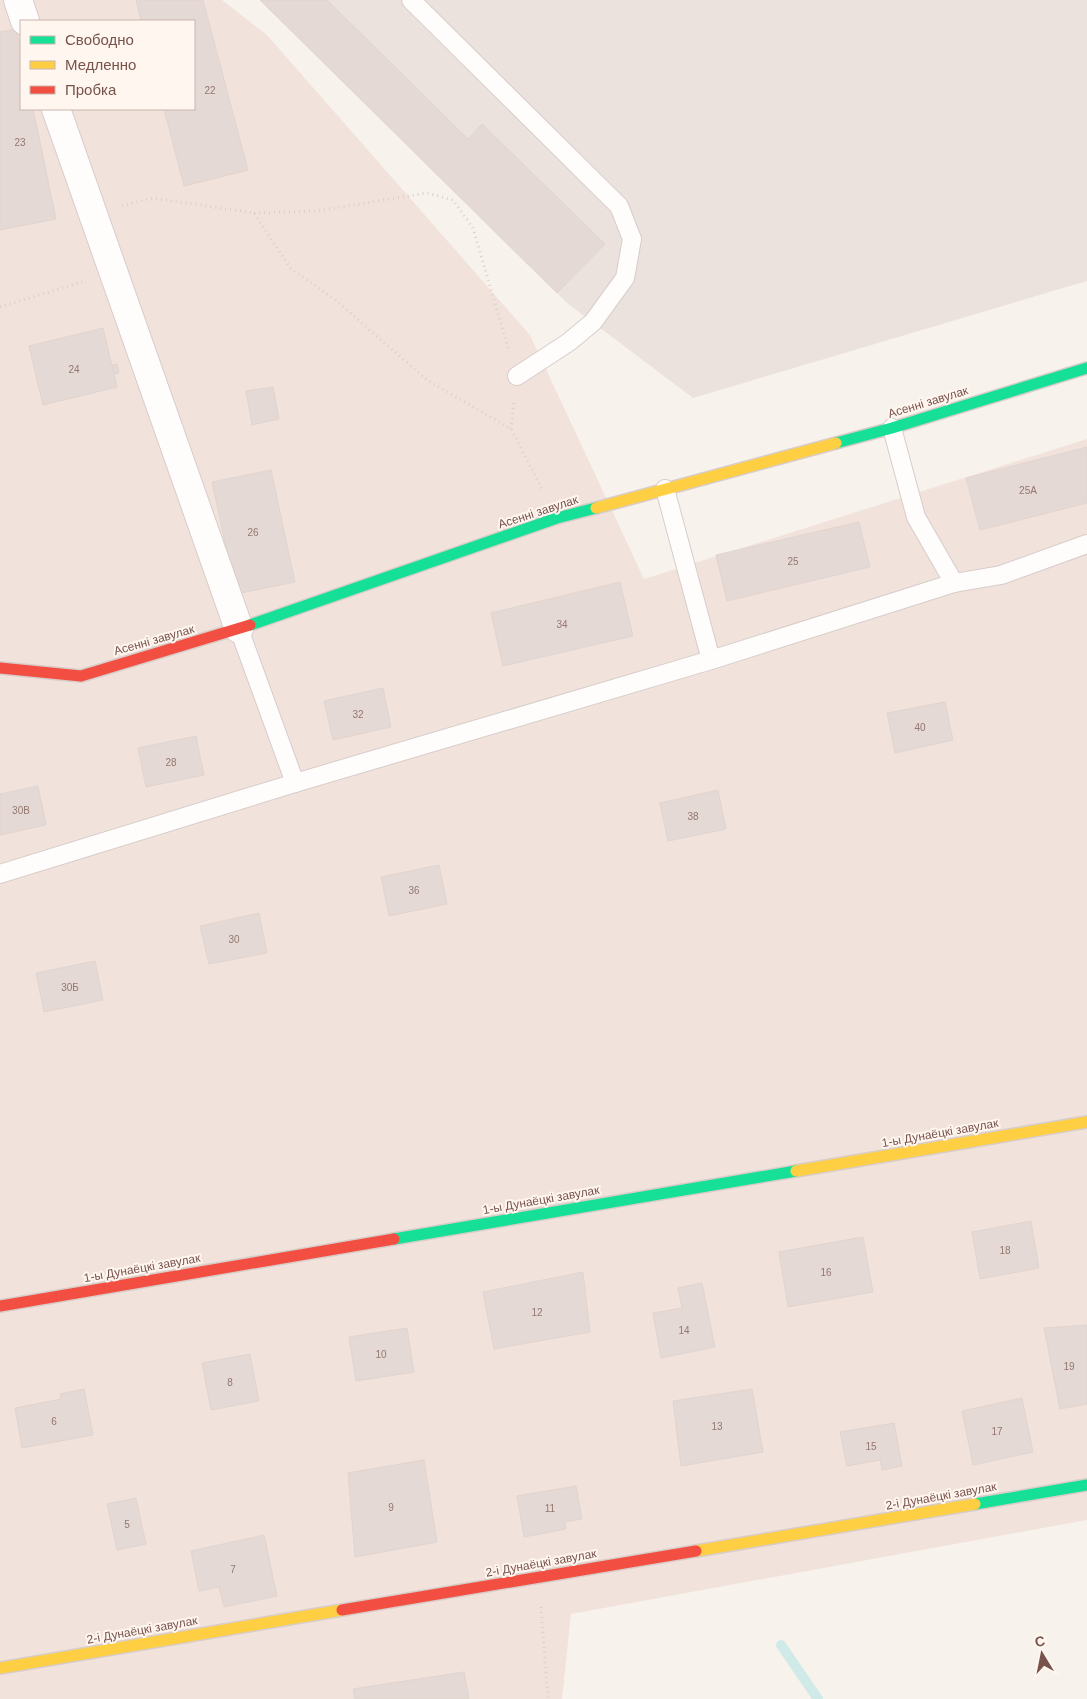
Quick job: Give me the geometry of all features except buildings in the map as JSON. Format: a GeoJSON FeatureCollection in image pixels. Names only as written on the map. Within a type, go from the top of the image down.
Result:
{"type":"FeatureCollection","features":[{"type":"Feature","properties":{"kind":"street"},"geometry":{"type":"LineString","coordinates":[[18,0],[25,20]]}},
{"type":"Feature","properties":{"kind":"street"},"geometry":{"type":"LineString","coordinates":[[56,110],[239,629]]}},
{"type":"Feature","properties":{"kind":"street","name":"Асенні завулак"},"geometry":{"type":"LineString","coordinates":[[0,668],[81,676],[239,629],[557,518],[892,428],[1087,368]]}},
{"type":"Feature","properties":{"kind":"street","name":"1-ы Дунаёцкі завулак"},"geometry":{"type":"LineString","coordinates":[[0,1306],[1087,1122]]}},
{"type":"Feature","properties":{"kind":"street","name":"2-і Дунаёцкі завулак"},"geometry":{"type":"LineString","coordinates":[[0,1668],[1087,1485]]}},
{"type":"Feature","properties":{"kind":"lane"},"geometry":{"type":"LineString","coordinates":[[411,0],[618,206],[632,239],[626,278],[593,322],[569,342],[517,376]]}},
{"type":"Feature","properties":{"kind":"lane"},"geometry":{"type":"LineString","coordinates":[[892,428],[916,518],[954,584]]}},
{"type":"Feature","properties":{"kind":"lane"},"geometry":{"type":"LineString","coordinates":[[665,489],[711,660]]}},
{"type":"Feature","properties":{"kind":"lane"},"geometry":{"type":"LineString","coordinates":[[0,874],[295,783],[711,660],[954,584],[1001,575],[1087,544]]}},
{"type":"Feature","properties":{"kind":"lane"},"geometry":{"type":"LineString","coordinates":[[239,629],[295,783]]}},
{"type":"Feature","properties":{"kind":"path"},"geometry":{"type":"LineString","coordinates":[[93,214],[152,198],[254,213],[317,211],[427,193],[453,200],[473,228],[517,376],[511,429]]}},
{"type":"Feature","properties":{"kind":"path"},"geometry":{"type":"LineString","coordinates":[[254,213],[291,269],[333,298],[427,380],[511,429],[557,518]]}},
{"type":"Feature","properties":{"kind":"path"},"geometry":{"type":"LineString","coordinates":[[0,308],[113,272]]}},
{"type":"Feature","properties":{"kind":"path"},"geometry":{"type":"LineString","coordinates":[[539,1577],[548,1699]]}},
{"type":"Feature","properties":{"kind":"shaded area"},"geometry":{"type":"Polygon","coordinates":[[[0,0],[222,0],[267,35],[530,335],[644,579],[1087,439],[1087,1520],[571,1614],[562,1699],[0,1699],[0,0]]]}},
{"type":"Feature","properties":{"kind":"shaded area"},"geometry":{"type":"Polygon","coordinates":[[[260,0],[1087,0],[1087,281],[693,398],[567,303],[260,0]]]}},
{"type":"Feature","properties":{"kind":"waterway"},"geometry":{"type":"LineString","coordinates":[[781,1645],[818,1699]]}},
{"type":"Feature","properties":{"kind":"traffic: fast"},"geometry":{"type":"LineString","coordinates":[[836,443],[892,428],[1087,368]]}},
{"type":"Feature","properties":{"kind":"traffic: fast"},"geometry":{"type":"LineString","coordinates":[[250,625],[557,518],[596,508]]}},
{"type":"Feature","properties":{"kind":"traffic: fast"},"geometry":{"type":"LineString","coordinates":[[394,1239],[796,1171]]}},
{"type":"Feature","properties":{"kind":"traffic: fast"},"geometry":{"type":"LineString","coordinates":[[975,1504],[1087,1485]]}},
{"type":"Feature","properties":{"kind":"traffic: slow"},"geometry":{"type":"LineString","coordinates":[[596,508],[836,443]]}},
{"type":"Feature","properties":{"kind":"traffic: slow"},"geometry":{"type":"LineString","coordinates":[[796,1171],[1087,1122]]}},
{"type":"Feature","properties":{"kind":"traffic: slow"},"geometry":{"type":"LineString","coordinates":[[696,1551],[975,1504]]}},
{"type":"Feature","properties":{"kind":"traffic: slow"},"geometry":{"type":"LineString","coordinates":[[0,1668],[342,1610]]}},
{"type":"Feature","properties":{"kind":"traffic: jam"},"geometry":{"type":"LineString","coordinates":[[0,668],[81,676],[250,625]]}},
{"type":"Feature","properties":{"kind":"traffic: jam"},"geometry":{"type":"LineString","coordinates":[[0,1306],[394,1239]]}},
{"type":"Feature","properties":{"kind":"traffic: jam"},"geometry":{"type":"LineString","coordinates":[[342,1610],[696,1551]]}}]}
